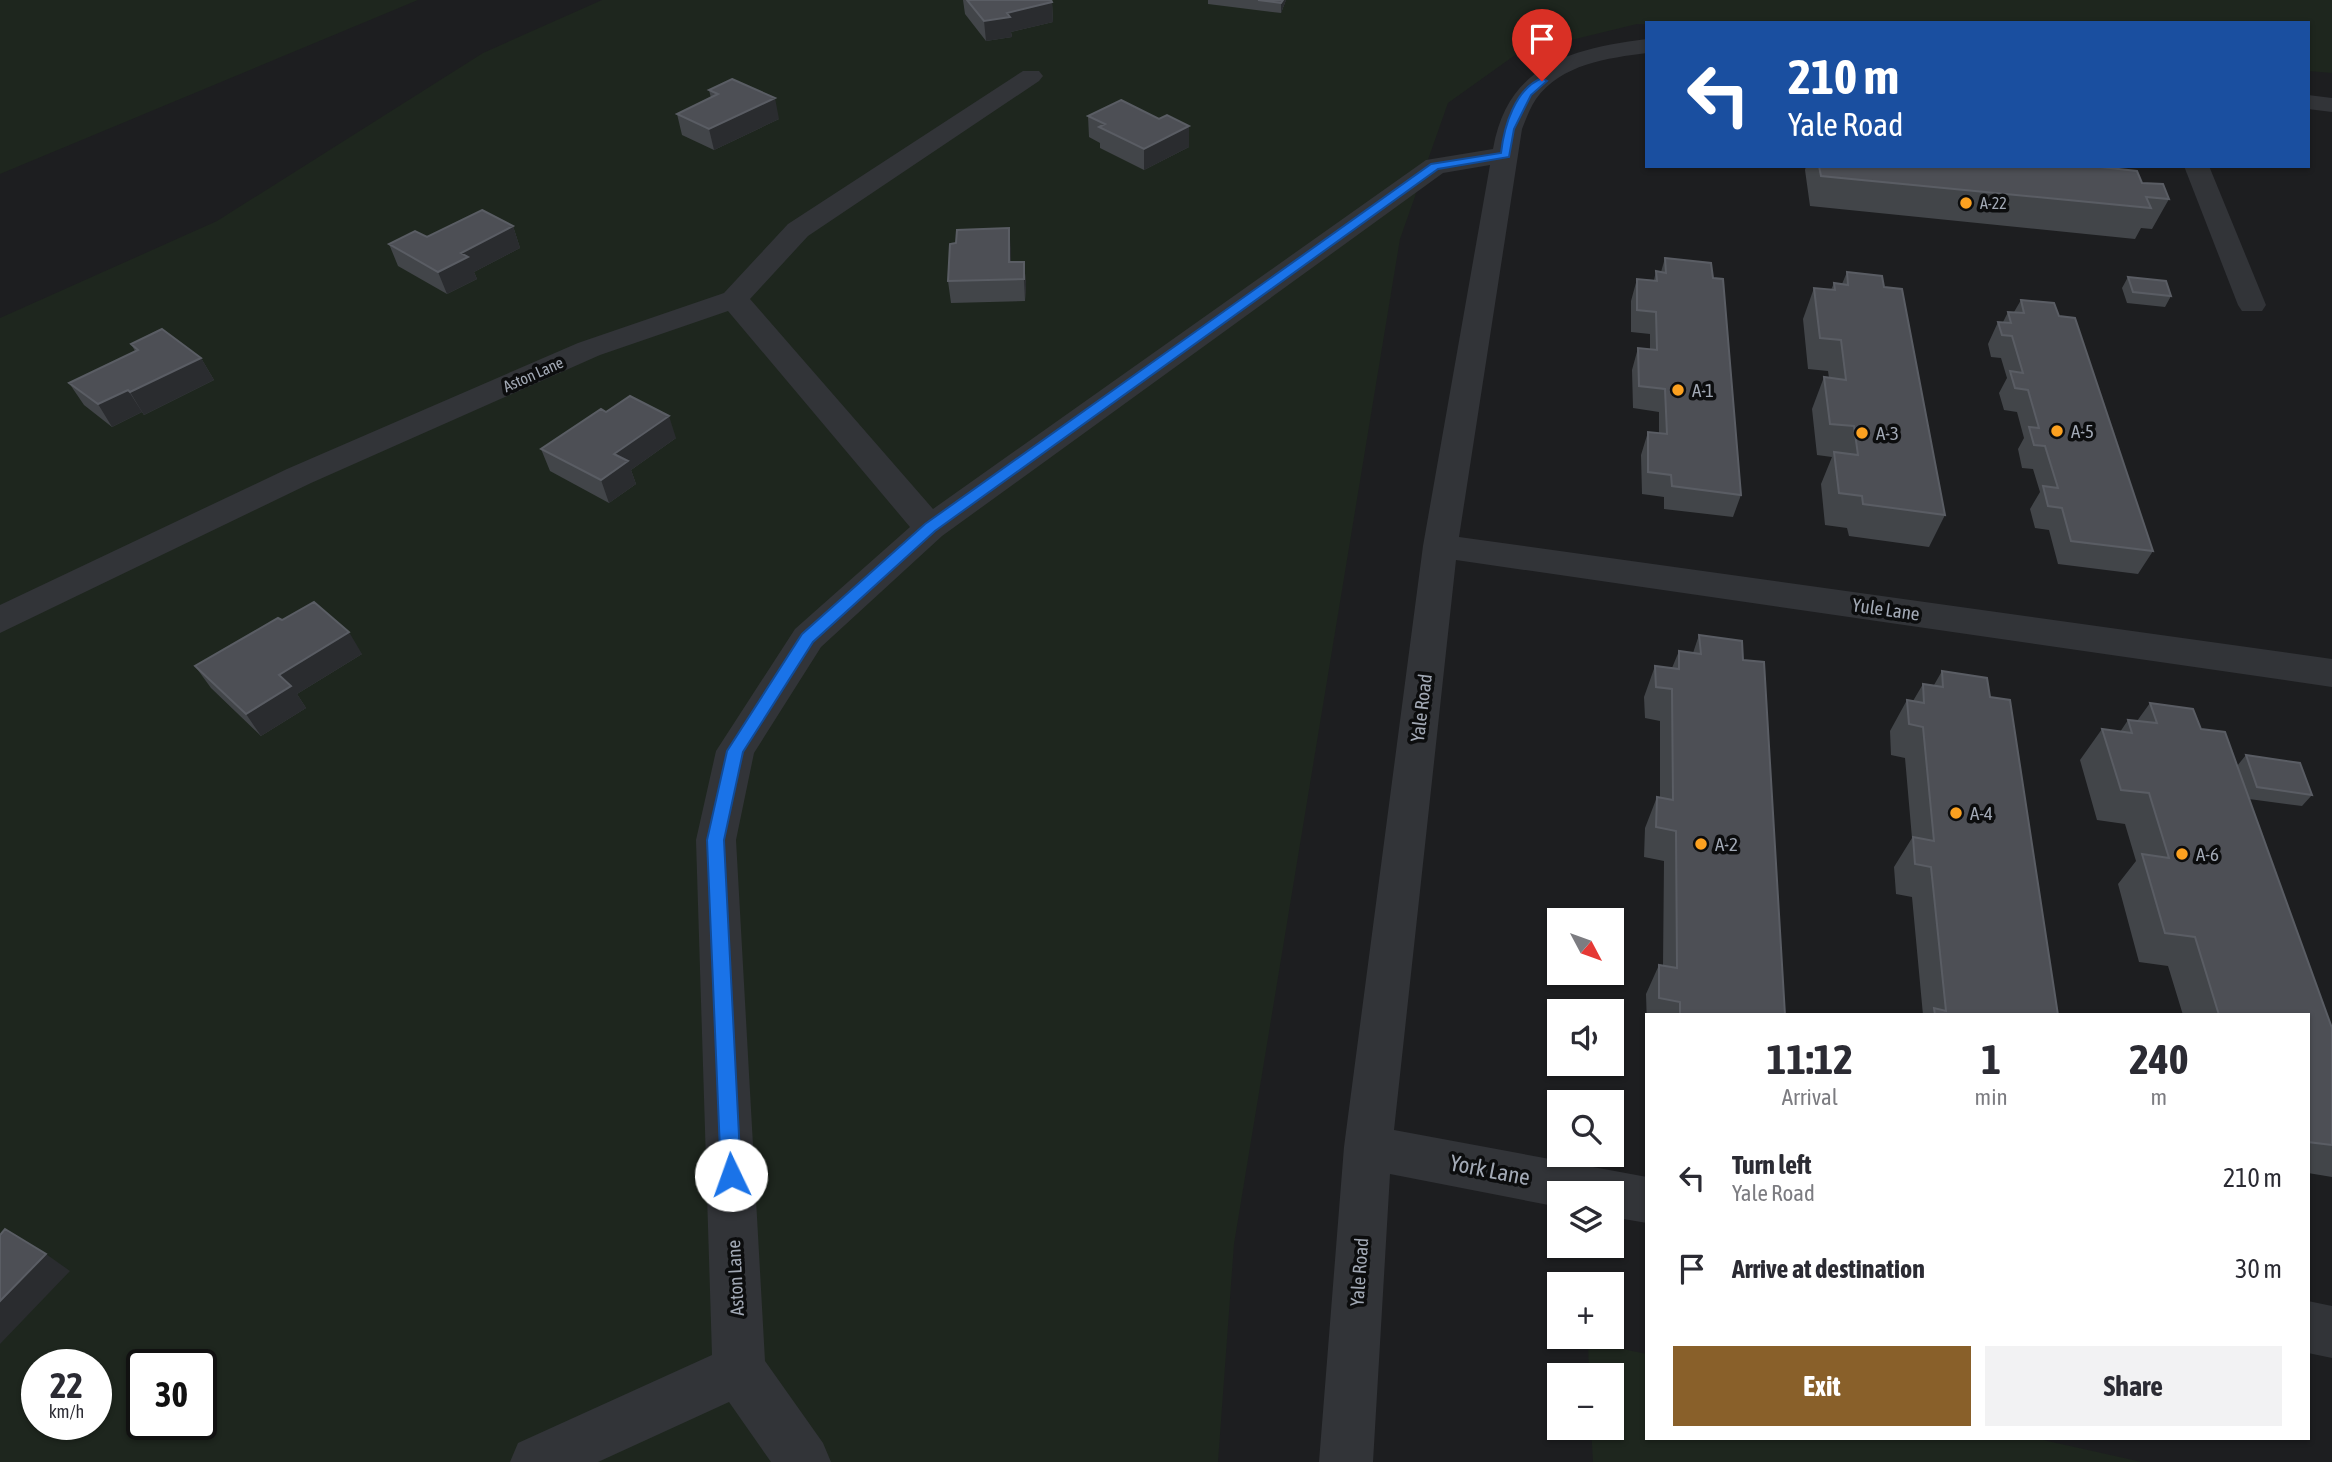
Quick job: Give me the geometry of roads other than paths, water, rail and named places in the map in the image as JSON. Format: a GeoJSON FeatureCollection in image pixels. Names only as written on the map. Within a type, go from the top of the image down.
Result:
{"type":"FeatureCollection","features":[{"type":"Feature","properties":{"kind":"street","name":"Yale Road"},"geometry":{"type":"LineString","coordinates":[[1346,1462],[1368,1147],[1440,546],[1509,129],[1527,93],[1558,69],[1597,53],[1645,46]]}},
{"type":"Feature","properties":{"kind":"street","name":"Aston Lane"},"geometry":{"type":"LineString","coordinates":[[0,620],[349,454],[589,349],[734,299],[798,230],[1031,76]]}},
{"type":"Feature","properties":{"kind":"street"},"geometry":{"type":"LineString","coordinates":[[2310,102],[2332,105]]}},
{"type":"Feature","properties":{"kind":"street","name":"Aston Lane"},"geometry":{"type":"LineString","coordinates":[[739,1370],[716,840],[735,751],[808,638],[930,527],[1435,166],[1506,155]]}},
{"type":"Feature","properties":{"kind":"street"},"geometry":{"type":"LineString","coordinates":[[734,299],[930,527]]}},
{"type":"Feature","properties":{"kind":"street","name":"Yule Lane"},"geometry":{"type":"LineString","coordinates":[[1440,546],[2332,673]]}},
{"type":"Feature","properties":{"kind":"street","name":"York Lane"},"geometry":{"type":"LineString","coordinates":[[1368,1147],[1547,1181]]}},
{"type":"Feature","properties":{"kind":"street","name":"York Lane"},"geometry":{"type":"LineString","coordinates":[[1624,1196],[1645,1200]]}},
{"type":"Feature","properties":{"kind":"street"},"geometry":{"type":"LineString","coordinates":[[2310,1327],[2332,1332]]}},
{"type":"Feature","properties":{"kind":"street"},"geometry":{"type":"LineString","coordinates":[[537,1462],[739,1370],[804,1462]]}},
{"type":"Feature","properties":{"kind":"lane"},"geometry":{"type":"LineString","coordinates":[[2197,168],[2252,304]]}},
{"type":"Feature","properties":{"kind":"place","name":"A-22"},"geometry":{"type":"Point","coordinates":[1966,203]}},
{"type":"Feature","properties":{"kind":"place","name":"A-1"},"geometry":{"type":"Point","coordinates":[1678,390]}},
{"type":"Feature","properties":{"kind":"place","name":"A-5"},"geometry":{"type":"Point","coordinates":[2057,431]}},
{"type":"Feature","properties":{"kind":"place","name":"A-3"},"geometry":{"type":"Point","coordinates":[1862,433]}},
{"type":"Feature","properties":{"kind":"place","name":"A-4"},"geometry":{"type":"Point","coordinates":[1956,813]}},
{"type":"Feature","properties":{"kind":"place","name":"A-2"},"geometry":{"type":"Point","coordinates":[1701,844]}},
{"type":"Feature","properties":{"kind":"place","name":"A-6"},"geometry":{"type":"Point","coordinates":[2182,854]}}]}
